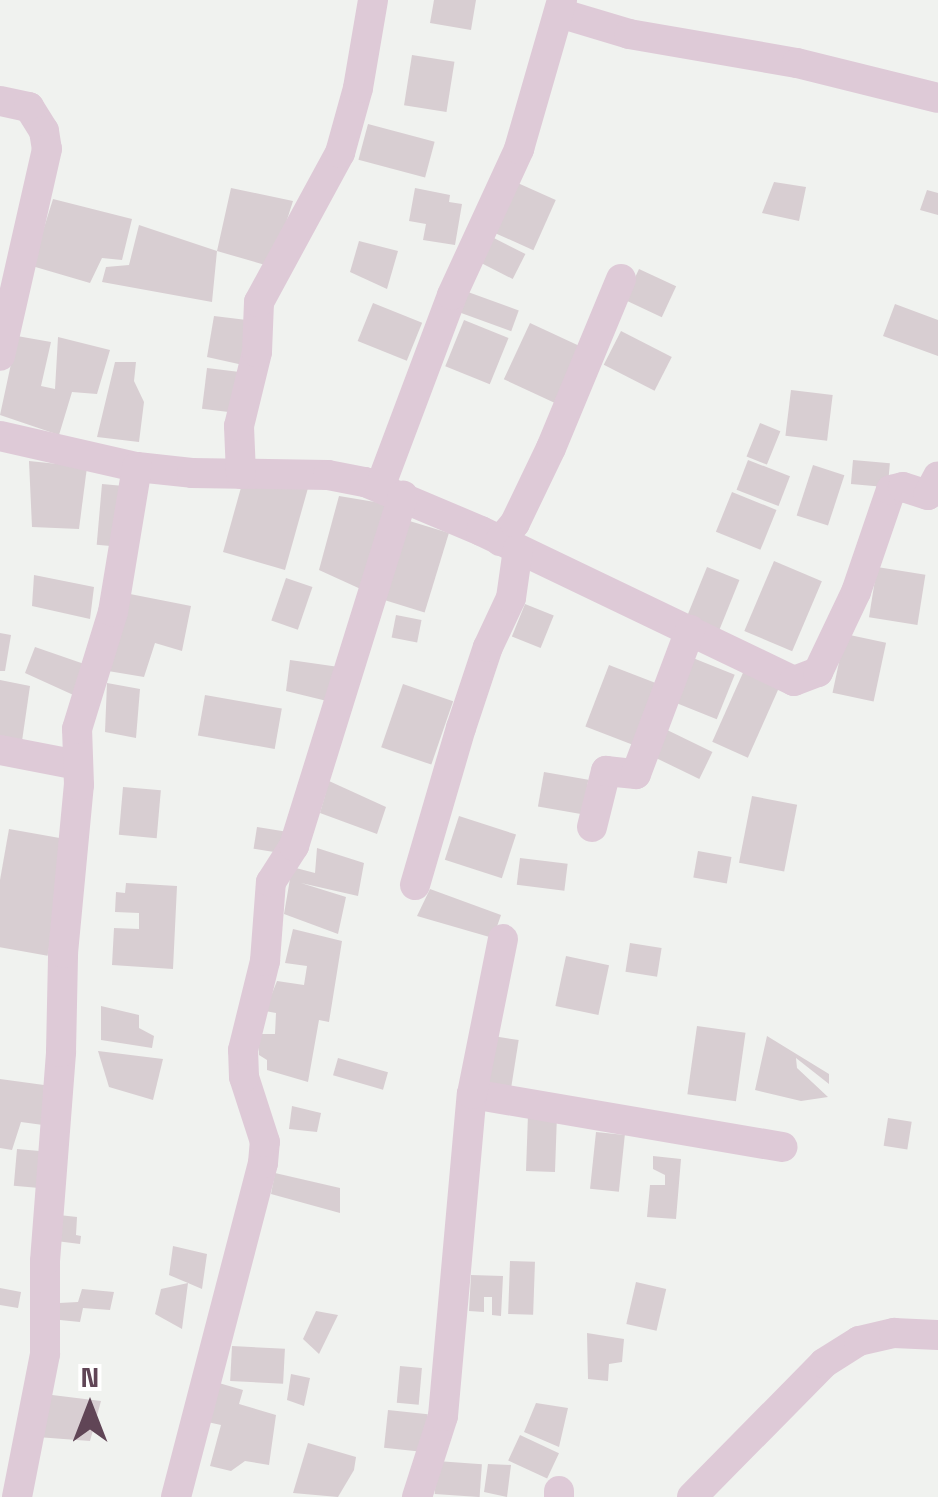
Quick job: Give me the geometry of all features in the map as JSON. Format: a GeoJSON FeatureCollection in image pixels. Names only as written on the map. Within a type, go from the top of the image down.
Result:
{"type":"FeatureCollection","features":[{"type":"Feature","properties":{"kind":"street"},"geometry":{"type":"LineString","coordinates":[[241,474],[239,426],[257,352],[259,302],[340,153],[358,88],[373,0]]}},
{"type":"Feature","properties":{"kind":"street"},"geometry":{"type":"LineString","coordinates":[[176,1497],[263,1163],[265,1142],[244,1077],[244,1050],[265,961],[270,882],[294,846],[392,492],[452,295],[519,149],[561,7],[628,34],[797,63],[938,98]]}},
{"type":"Feature","properties":{"kind":"street"},"geometry":{"type":"LineString","coordinates":[[0,101],[29,106],[44,131],[47,149],[0,356]]}},
{"type":"Feature","properties":{"kind":"street"},"geometry":{"type":"LineString","coordinates":[[416,885],[461,728],[510,598],[509,545],[515,523],[621,280]]}},
{"type":"Feature","properties":{"kind":"street"},"geometry":{"type":"LineString","coordinates":[[0,436],[138,467],[328,475],[392,492],[794,681],[818,672],[856,592],[891,490],[903,488],[928,495],[938,476]]}},
{"type":"Feature","properties":{"kind":"street"},"geometry":{"type":"LineString","coordinates":[[18,1497],[46,1354],[45,1261],[78,764],[77,729],[112,612],[138,467]]}},
{"type":"Feature","properties":{"kind":"street"},"geometry":{"type":"LineString","coordinates":[[592,827],[606,772],[636,774],[690,630]]}},
{"type":"Feature","properties":{"kind":"street"},"geometry":{"type":"LineString","coordinates":[[0,750],[78,764]]}},
{"type":"Feature","properties":{"kind":"street"},"geometry":{"type":"LineString","coordinates":[[417,1497],[443,1416],[472,1094],[503,939]]}},
{"type":"Feature","properties":{"kind":"street"},"geometry":{"type":"LineString","coordinates":[[472,1094],[783,1147]]}},
{"type":"Feature","properties":{"kind":"street"},"geometry":{"type":"LineString","coordinates":[[692,1497],[824,1363],[859,1341],[894,1332],[938,1335]]}},
{"type":"Feature","properties":{"kind":"building"},"geometry":{"type":"Polygon","coordinates":[[[434,0],[476,0],[471,30],[430,23],[434,0]]]}},
{"type":"Feature","properties":{"kind":"building"},"geometry":{"type":"Polygon","coordinates":[[[412,55],[454,62],[446,112],[404,105],[412,55]]]}},
{"type":"Feature","properties":{"kind":"building"},"geometry":{"type":"Polygon","coordinates":[[[368,124],[435,142],[425,178],[358,160],[368,124]]]}},
{"type":"Feature","properties":{"kind":"building"},"geometry":{"type":"Polygon","coordinates":[[[511,180],[556,200],[533,250],[489,230],[511,180]]]}},
{"type":"Feature","properties":{"kind":"building"},"geometry":{"type":"Polygon","coordinates":[[[774,182],[806,187],[799,221],[762,213],[774,182]]]}},
{"type":"Feature","properties":{"kind":"building"},"geometry":{"type":"Polygon","coordinates":[[[231,188],[293,201],[272,267],[217,251],[231,188]]]}},
{"type":"Feature","properties":{"kind":"building"},"geometry":{"type":"Polygon","coordinates":[[[415,188],[450,195],[449,202],[462,204],[455,245],[423,240],[426,224],[409,221],[415,188]]]}},
{"type":"Feature","properties":{"kind":"building"},"geometry":{"type":"Polygon","coordinates":[[[927,190],[938,193],[938,215],[920,210],[927,190]]]}},
{"type":"Feature","properties":{"kind":"building"},"geometry":{"type":"Polygon","coordinates":[[[53,199],[132,219],[122,260],[102,258],[90,283],[32,266],[53,199]]]}},
{"type":"Feature","properties":{"kind":"building"},"geometry":{"type":"Polygon","coordinates":[[[139,225],[217,251],[212,302],[102,282],[106,267],[129,265],[139,225]]]}},
{"type":"Feature","properties":{"kind":"building"},"geometry":{"type":"Polygon","coordinates":[[[488,235],[525,254],[513,279],[475,260],[488,235]]]}},
{"type":"Feature","properties":{"kind":"building"},"geometry":{"type":"Polygon","coordinates":[[[359,241],[398,251],[387,289],[350,272],[359,241]]]}},
{"type":"Feature","properties":{"kind":"building"},"geometry":{"type":"Polygon","coordinates":[[[639,269],[676,286],[662,317],[625,300],[639,269]]]}},
{"type":"Feature","properties":{"kind":"building"},"geometry":{"type":"Polygon","coordinates":[[[468,292],[519,310],[511,331],[460,313],[468,292]]]}},
{"type":"Feature","properties":{"kind":"building"},"geometry":{"type":"Polygon","coordinates":[[[373,303],[422,323],[407,361],[358,341],[373,303]]]}},
{"type":"Feature","properties":{"kind":"building"},"geometry":{"type":"Polygon","coordinates":[[[895,304],[938,320],[938,356],[883,336],[895,304]]]}},
{"type":"Feature","properties":{"kind":"building"},"geometry":{"type":"Polygon","coordinates":[[[214,316],[255,321],[243,365],[207,357],[214,316]]]}},
{"type":"Feature","properties":{"kind":"building"},"geometry":{"type":"Polygon","coordinates":[[[464,320],[509,338],[490,384],[445,366],[464,320]]]}},
{"type":"Feature","properties":{"kind":"building"},"geometry":{"type":"Polygon","coordinates":[[[530,323],[584,348],[558,405],[504,379],[530,323]]]}},
{"type":"Feature","properties":{"kind":"building"},"geometry":{"type":"Polygon","coordinates":[[[621,331],[672,357],[655,391],[604,365],[621,331]]]}},
{"type":"Feature","properties":{"kind":"building"},"geometry":{"type":"Polygon","coordinates":[[[17,336],[51,342],[41,386],[55,389],[58,337],[110,350],[97,394],[72,392],[59,435],[0,415],[17,336]]]}},
{"type":"Feature","properties":{"kind":"building"},"geometry":{"type":"Polygon","coordinates":[[[115,362],[136,362],[134,381],[144,402],[139,442],[97,437],[115,362]]]}},
{"type":"Feature","properties":{"kind":"building"},"geometry":{"type":"Polygon","coordinates":[[[207,368],[240,372],[235,413],[202,409],[207,368]]]}},
{"type":"Feature","properties":{"kind":"building"},"geometry":{"type":"Polygon","coordinates":[[[791,390],[833,395],[827,441],[785,436],[791,390]]]}},
{"type":"Feature","properties":{"kind":"building"},"geometry":{"type":"Polygon","coordinates":[[[760,423],[780,431],[767,465],[747,456],[760,423]]]}},
{"type":"Feature","properties":{"kind":"building"},"geometry":{"type":"Polygon","coordinates":[[[748,460],[790,476],[779,506],[737,490],[748,460]]]}},
{"type":"Feature","properties":{"kind":"building"},"geometry":{"type":"Polygon","coordinates":[[[853,460],[890,463],[888,487],[851,484],[853,460]]]}},
{"type":"Feature","properties":{"kind":"building"},"geometry":{"type":"Polygon","coordinates":[[[29,461],[87,467],[79,529],[32,527],[29,461]]]}},
{"type":"Feature","properties":{"kind":"building"},"geometry":{"type":"Polygon","coordinates":[[[813,465],[844,475],[828,526],[797,515],[813,465]]]}},
{"type":"Feature","properties":{"kind":"building"},"geometry":{"type":"Polygon","coordinates":[[[102,484],[124,486],[119,547],[97,545],[102,484]]]}},
{"type":"Feature","properties":{"kind":"building"},"geometry":{"type":"Polygon","coordinates":[[[242,484],[308,488],[285,570],[223,552],[242,484]]]}},
{"type":"Feature","properties":{"kind":"building"},"geometry":{"type":"Polygon","coordinates":[[[732,492],[777,510],[760,550],[716,532],[732,492]]]}},
{"type":"Feature","properties":{"kind":"building"},"geometry":{"type":"Polygon","coordinates":[[[339,496],[387,504],[365,591],[319,570],[339,496]]]}},
{"type":"Feature","properties":{"kind":"building"},"geometry":{"type":"Polygon","coordinates":[[[403,519],[449,533],[425,612],[379,598],[403,519]]]}},
{"type":"Feature","properties":{"kind":"building"},"geometry":{"type":"Polygon","coordinates":[[[774,561],[822,581],[792,651],[744,631],[774,561]]]}},
{"type":"Feature","properties":{"kind":"building"},"geometry":{"type":"Polygon","coordinates":[[[707,567],[739,580],[718,633],[686,620],[707,567]]]}},
{"type":"Feature","properties":{"kind":"building"},"geometry":{"type":"Polygon","coordinates":[[[877,567],[925,575],[917,625],[869,617],[877,567]]]}},
{"type":"Feature","properties":{"kind":"building"},"geometry":{"type":"Polygon","coordinates":[[[34,575],[94,587],[90,619],[32,606],[34,575]]]}},
{"type":"Feature","properties":{"kind":"building"},"geometry":{"type":"Polygon","coordinates":[[[286,578],[312,587],[298,630],[271,621],[286,578]]]}},
{"type":"Feature","properties":{"kind":"building"},"geometry":{"type":"Polygon","coordinates":[[[130,594],[191,606],[182,651],[155,643],[144,677],[108,671],[130,594]]]}},
{"type":"Feature","properties":{"kind":"building"},"geometry":{"type":"Polygon","coordinates":[[[525,604],[554,616],[541,648],[512,636],[525,604]]]}},
{"type":"Feature","properties":{"kind":"building"},"geometry":{"type":"Polygon","coordinates":[[[396,615],[422,620],[417,643],[392,638],[396,615]]]}},
{"type":"Feature","properties":{"kind":"building"},"geometry":{"type":"Polygon","coordinates":[[[0,633],[11,635],[5,671],[0,671],[0,633]]]}},
{"type":"Feature","properties":{"kind":"building"},"geometry":{"type":"Polygon","coordinates":[[[845,634],[886,643],[874,701],[833,693],[845,634]]]}},
{"type":"Feature","properties":{"kind":"building"},"geometry":{"type":"Polygon","coordinates":[[[35,647],[90,666],[80,698],[25,673],[35,647]]]}},
{"type":"Feature","properties":{"kind":"building"},"geometry":{"type":"Polygon","coordinates":[[[693,658],[735,675],[717,719],[675,703],[693,658]]]}},
{"type":"Feature","properties":{"kind":"building"},"geometry":{"type":"Polygon","coordinates":[[[290,660],[339,667],[331,702],[286,691],[290,660]]]}},
{"type":"Feature","properties":{"kind":"building"},"geometry":{"type":"Polygon","coordinates":[[[609,665],[656,683],[632,745],[585,727],[609,665]]]}},
{"type":"Feature","properties":{"kind":"building"},"geometry":{"type":"Polygon","coordinates":[[[746,666],[782,682],[748,758],[712,742],[746,666]]]}},
{"type":"Feature","properties":{"kind":"building"},"geometry":{"type":"Polygon","coordinates":[[[0,680],[30,686],[21,748],[0,743],[0,680]]]}},
{"type":"Feature","properties":{"kind":"building"},"geometry":{"type":"Polygon","coordinates":[[[107,683],[140,689],[136,738],[105,732],[107,683]]]}},
{"type":"Feature","properties":{"kind":"building"},"geometry":{"type":"Polygon","coordinates":[[[403,684],[453,701],[431,765],[381,747],[403,684]]]}},
{"type":"Feature","properties":{"kind":"building"},"geometry":{"type":"Polygon","coordinates":[[[205,695],[282,709],[275,749],[198,735],[205,695]]]}},
{"type":"Feature","properties":{"kind":"building"},"geometry":{"type":"Polygon","coordinates":[[[663,728],[712,752],[699,779],[650,755],[663,728]]]}},
{"type":"Feature","properties":{"kind":"building"},"geometry":{"type":"Polygon","coordinates":[[[544,772],[588,780],[582,814],[538,806],[544,772]]]}},
{"type":"Feature","properties":{"kind":"building"},"geometry":{"type":"Polygon","coordinates":[[[329,781],[386,807],[377,834],[320,813],[329,781]]]}},
{"type":"Feature","properties":{"kind":"building"},"geometry":{"type":"Polygon","coordinates":[[[123,787],[161,790],[157,838],[119,835],[123,787]]]}},
{"type":"Feature","properties":{"kind":"building"},"geometry":{"type":"Polygon","coordinates":[[[752,796],[797,805],[784,872],[739,863],[752,796]]]}},
{"type":"Feature","properties":{"kind":"building"},"geometry":{"type":"Polygon","coordinates":[[[459,816],[516,835],[502,878],[445,860],[459,816]]]}},
{"type":"Feature","properties":{"kind":"building"},"geometry":{"type":"Polygon","coordinates":[[[257,827],[287,832],[283,853],[254,849],[257,827]]]}},
{"type":"Feature","properties":{"kind":"building"},"geometry":{"type":"Polygon","coordinates":[[[9,829],[68,839],[48,956],[0,947],[0,880],[9,829]]]}},
{"type":"Feature","properties":{"kind":"building"},"geometry":{"type":"Polygon","coordinates":[[[317,848],[364,863],[358,896],[301,883],[346,897],[338,934],[284,914],[292,867],[315,873],[317,848]]]}},
{"type":"Feature","properties":{"kind":"building"},"geometry":{"type":"Polygon","coordinates":[[[698,851],[731,857],[727,883],[693,878],[698,851]]]}},
{"type":"Feature","properties":{"kind":"building"},"geometry":{"type":"Polygon","coordinates":[[[520,858],[568,864],[564,891],[517,885],[520,858]]]}},
{"type":"Feature","properties":{"kind":"building"},"geometry":{"type":"Polygon","coordinates":[[[126,883],[177,886],[173,969],[112,965],[114,928],[139,929],[139,913],[115,912],[116,892],[125,893],[126,883]]]}},
{"type":"Feature","properties":{"kind":"building"},"geometry":{"type":"Polygon","coordinates":[[[430,889],[501,915],[493,938],[417,916],[430,889]]]}},
{"type":"Feature","properties":{"kind":"building"},"geometry":{"type":"Polygon","coordinates":[[[293,929],[342,941],[329,1022],[319,1020],[308,1082],[267,1070],[267,1060],[259,1055],[258,1034],[275,1034],[276,1013],[265,1011],[277,981],[304,985],[307,966],[285,963],[293,929]]]}},
{"type":"Feature","properties":{"kind":"building"},"geometry":{"type":"Polygon","coordinates":[[[630,943],[662,948],[657,977],[625,972],[630,943]]]}},
{"type":"Feature","properties":{"kind":"building"},"geometry":{"type":"Polygon","coordinates":[[[566,956],[609,965],[598,1015],[555,1006],[566,956]]]}},
{"type":"Feature","properties":{"kind":"building"},"geometry":{"type":"Polygon","coordinates":[[[101,1006],[139,1015],[139,1028],[154,1036],[152,1048],[101,1040],[101,1006]]]}},
{"type":"Feature","properties":{"kind":"building"},"geometry":{"type":"Polygon","coordinates":[[[697,1026],[746,1033],[736,1101],[687,1094],[697,1026]]]}},
{"type":"Feature","properties":{"kind":"building"},"geometry":{"type":"Polygon","coordinates":[[[493,1036],[519,1040],[510,1092],[485,1088],[493,1036]]]}},
{"type":"Feature","properties":{"kind":"building"},"geometry":{"type":"Polygon","coordinates":[[[767,1036],[829,1074],[829,1084],[796,1058],[797,1068],[828,1097],[801,1101],[755,1090],[767,1036]]]}},
{"type":"Feature","properties":{"kind":"building"},"geometry":{"type":"Polygon","coordinates":[[[98,1051],[163,1059],[153,1100],[109,1087],[98,1051]]]}},
{"type":"Feature","properties":{"kind":"building"},"geometry":{"type":"Polygon","coordinates":[[[338,1058],[388,1072],[383,1090],[333,1075],[338,1058]]]}},
{"type":"Feature","properties":{"kind":"building"},"geometry":{"type":"Polygon","coordinates":[[[0,1079],[44,1085],[43,1125],[21,1122],[12,1150],[0,1148],[0,1079]]]}},
{"type":"Feature","properties":{"kind":"building"},"geometry":{"type":"Polygon","coordinates":[[[292,1106],[321,1113],[317,1132],[289,1129],[292,1106]]]}},
{"type":"Feature","properties":{"kind":"building"},"geometry":{"type":"Polygon","coordinates":[[[528,1114],[557,1115],[555,1172],[526,1171],[528,1114]]]}},
{"type":"Feature","properties":{"kind":"building"},"geometry":{"type":"Polygon","coordinates":[[[888,1118],[912,1122],[907,1149],[884,1146],[888,1118]]]}},
{"type":"Feature","properties":{"kind":"building"},"geometry":{"type":"Polygon","coordinates":[[[596,1132],[625,1135],[619,1192],[590,1189],[596,1132]]]}},
{"type":"Feature","properties":{"kind":"building"},"geometry":{"type":"Polygon","coordinates":[[[17,1149],[51,1152],[48,1189],[14,1186],[17,1149]]]}},
{"type":"Feature","properties":{"kind":"building"},"geometry":{"type":"Polygon","coordinates":[[[653,1156],[681,1159],[676,1219],[647,1217],[650,1185],[665,1185],[665,1175],[653,1169],[653,1156]]]}},
{"type":"Feature","properties":{"kind":"building"},"geometry":{"type":"Polygon","coordinates":[[[275,1173],[340,1188],[340,1213],[271,1194],[275,1173]]]}},
{"type":"Feature","properties":{"kind":"building"},"geometry":{"type":"Polygon","coordinates":[[[59,1215],[77,1217],[80,1244],[56,1241],[59,1215]]]}},
{"type":"Feature","properties":{"kind":"building"},"geometry":{"type":"Polygon","coordinates":[[[173,1246],[207,1254],[202,1289],[169,1275],[173,1246]]]}},
{"type":"Feature","properties":{"kind":"building"},"geometry":{"type":"Polygon","coordinates":[[[510,1261],[535,1262],[533,1315],[508,1314],[510,1261]]]}},
{"type":"Feature","properties":{"kind":"building"},"geometry":{"type":"Polygon","coordinates":[[[471,1275],[503,1276],[501,1316],[492,1315],[492,1297],[484,1297],[484,1312],[469,1311],[471,1275]]]}},
{"type":"Feature","properties":{"kind":"building"},"geometry":{"type":"Polygon","coordinates":[[[636,1282],[666,1289],[657,1331],[626,1324],[636,1282]]]}},
{"type":"Feature","properties":{"kind":"building"},"geometry":{"type":"Polygon","coordinates":[[[188,1283],[182,1329],[155,1314],[161,1289],[188,1283]]]}},
{"type":"Feature","properties":{"kind":"building"},"geometry":{"type":"Polygon","coordinates":[[[0,1288],[21,1292],[18,1308],[0,1305],[0,1288]]]}},
{"type":"Feature","properties":{"kind":"building"},"geometry":{"type":"Polygon","coordinates":[[[82,1289],[114,1292],[110,1310],[83,1308],[80,1322],[60,1320],[59,1303],[78,1302],[82,1289]]]}},
{"type":"Feature","properties":{"kind":"building"},"geometry":{"type":"Polygon","coordinates":[[[316,1311],[338,1315],[319,1354],[303,1339],[316,1311]]]}},
{"type":"Feature","properties":{"kind":"building"},"geometry":{"type":"Polygon","coordinates":[[[587,1333],[624,1339],[622,1362],[609,1364],[608,1381],[588,1379],[587,1333]]]}},
{"type":"Feature","properties":{"kind":"building"},"geometry":{"type":"Polygon","coordinates":[[[232,1346],[285,1349],[283,1384],[230,1381],[232,1346]]]}},
{"type":"Feature","properties":{"kind":"building"},"geometry":{"type":"Polygon","coordinates":[[[400,1366],[422,1368],[419,1405],[397,1403],[400,1366]]]}},
{"type":"Feature","properties":{"kind":"building"},"geometry":{"type":"Polygon","coordinates":[[[291,1374],[310,1378],[304,1406],[287,1400],[291,1374]]]}},
{"type":"Feature","properties":{"kind":"building"},"geometry":{"type":"Polygon","coordinates":[[[212,1381],[243,1390],[239,1404],[276,1415],[269,1465],[245,1461],[231,1471],[210,1466],[221,1425],[203,1421],[212,1381]]]}},
{"type":"Feature","properties":{"kind":"building"},"geometry":{"type":"Polygon","coordinates":[[[44,1394],[101,1401],[90,1441],[37,1437],[44,1394]]]}},
{"type":"Feature","properties":{"kind":"building"},"geometry":{"type":"Polygon","coordinates":[[[536,1403],[568,1408],[559,1447],[524,1432],[536,1403]]]}},
{"type":"Feature","properties":{"kind":"building"},"geometry":{"type":"Polygon","coordinates":[[[388,1410],[428,1414],[424,1452],[384,1448],[388,1410]]]}},
{"type":"Feature","properties":{"kind":"building"},"geometry":{"type":"Polygon","coordinates":[[[520,1435],[559,1453],[547,1479],[508,1460],[520,1435]]]}},
{"type":"Feature","properties":{"kind":"building"},"geometry":{"type":"Polygon","coordinates":[[[308,1443],[356,1457],[354,1470],[338,1497],[293,1493],[308,1443]]]}},
{"type":"Feature","properties":{"kind":"building"},"geometry":{"type":"Polygon","coordinates":[[[437,1461],[482,1464],[480,1497],[435,1494],[437,1461]]]}},
{"type":"Feature","properties":{"kind":"building"},"geometry":{"type":"Polygon","coordinates":[[[488,1464],[511,1465],[507,1497],[484,1492],[488,1464]]]}}]}
